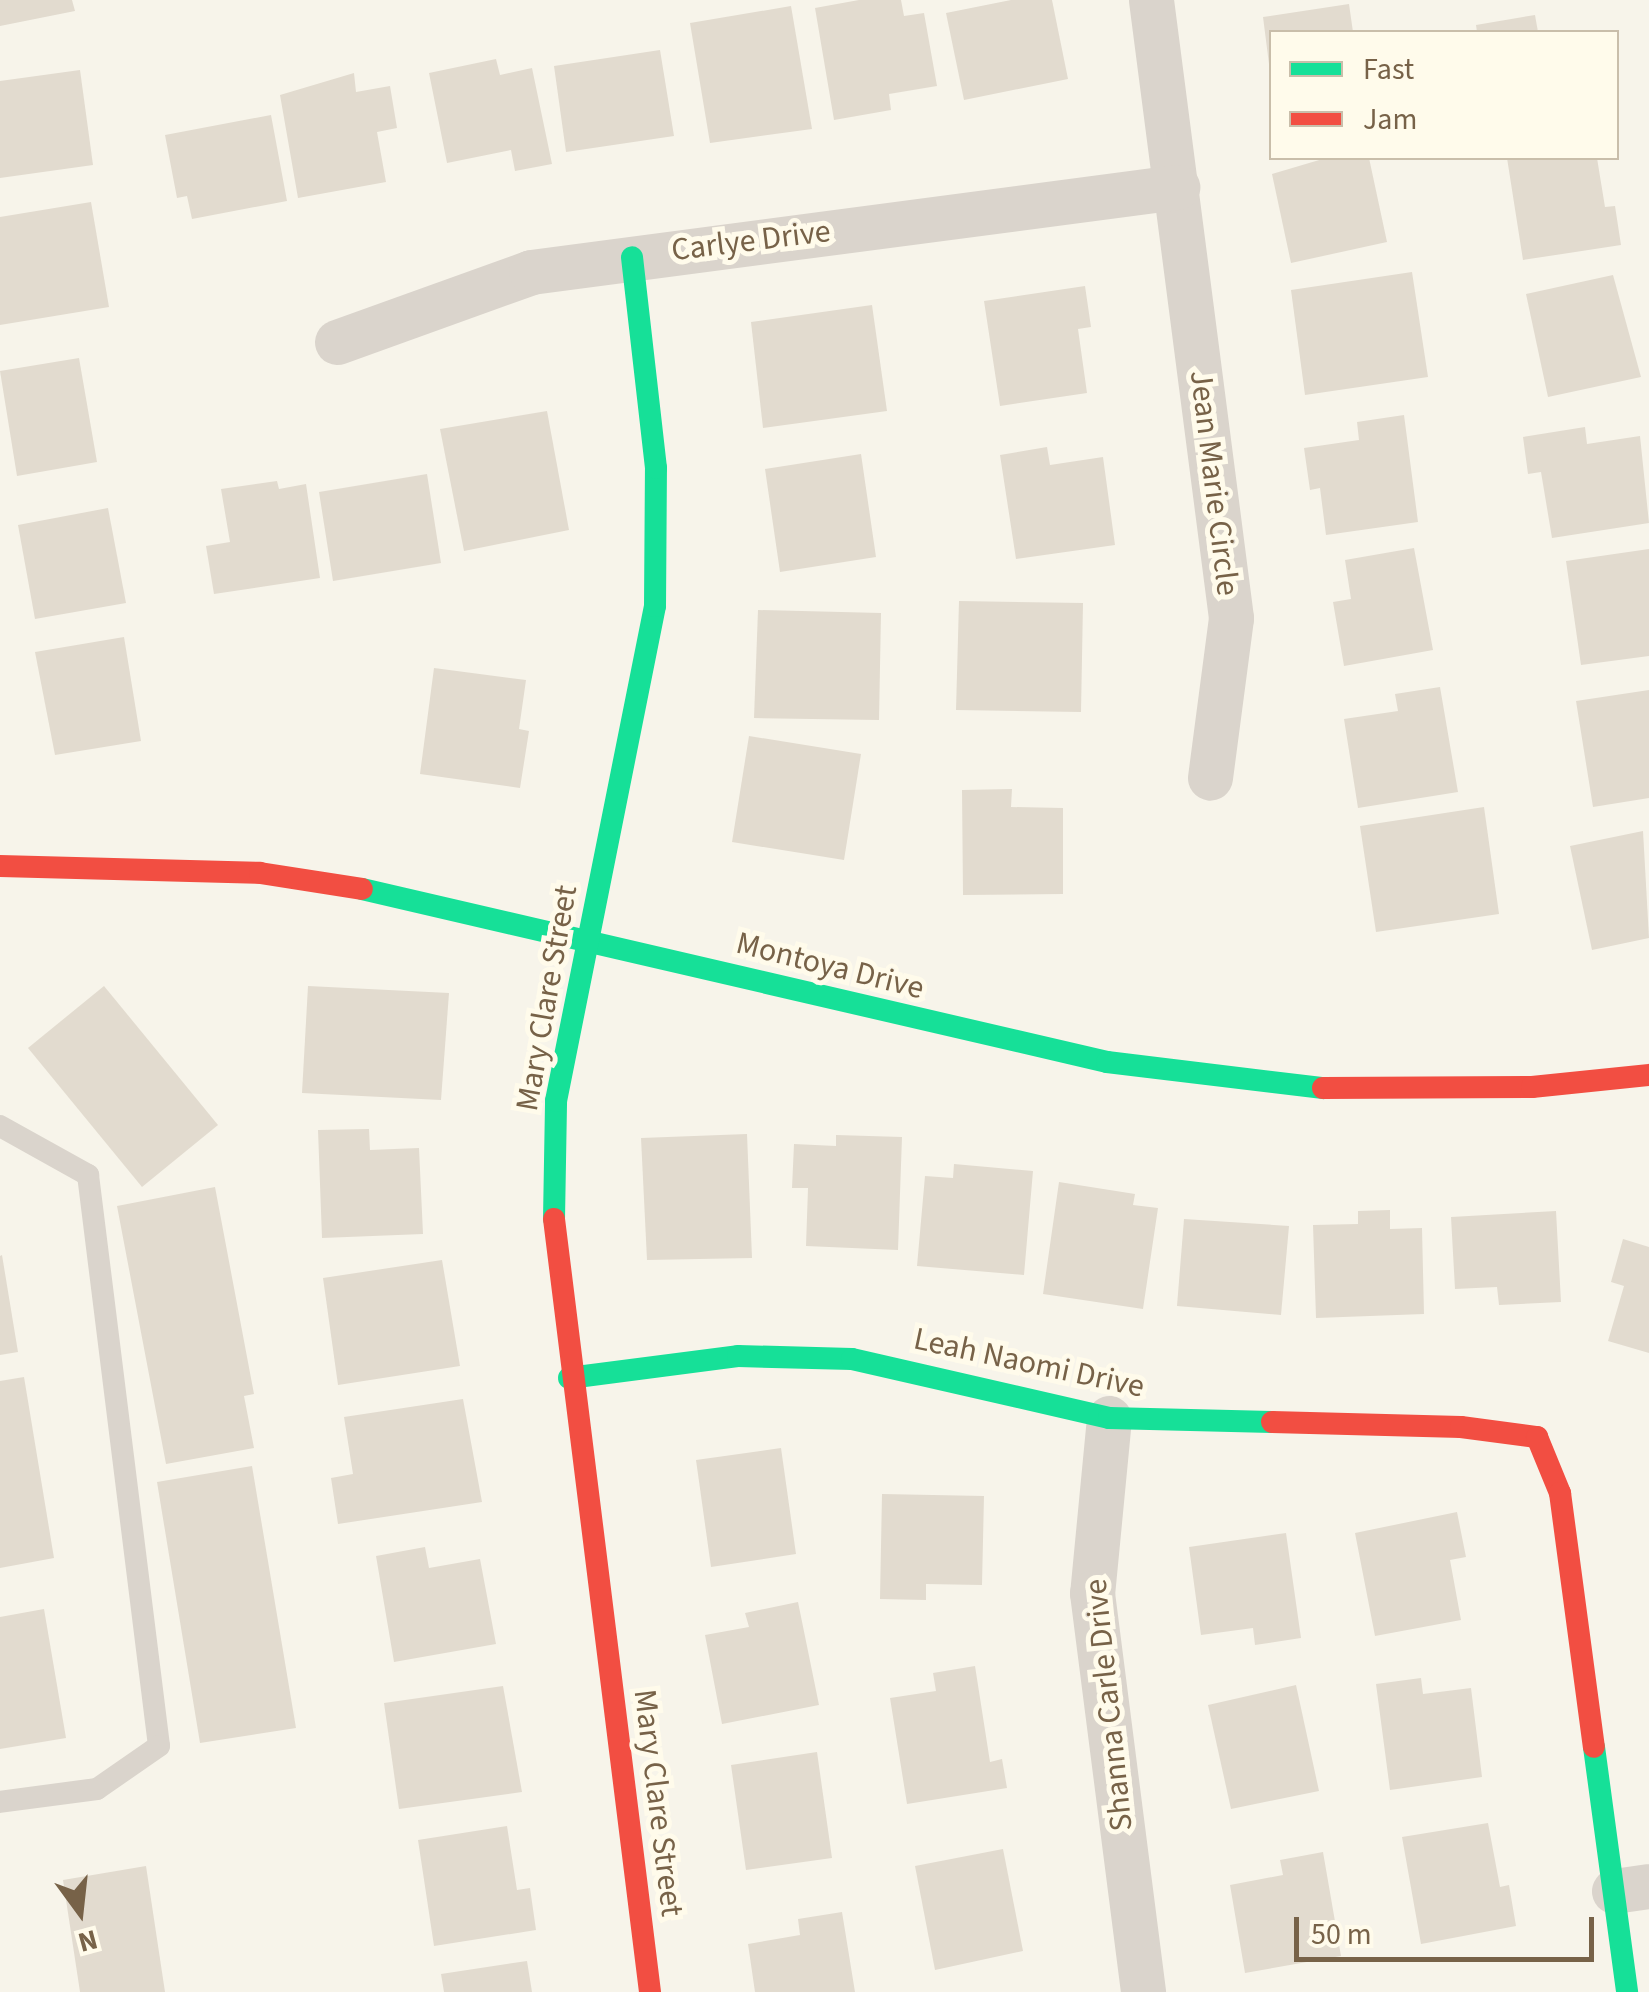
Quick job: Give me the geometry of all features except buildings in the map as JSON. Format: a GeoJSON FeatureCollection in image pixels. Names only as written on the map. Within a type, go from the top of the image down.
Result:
{"type":"FeatureCollection","features":[{"type":"Feature","properties":{"kind":"street","name":"Jean Marie Circle"},"geometry":{"type":"LineString","coordinates":[[1151,0],[1231,618],[1210,778]]}},
{"type":"Feature","properties":{"kind":"street","name":"Carlye Drive"},"geometry":{"type":"LineString","coordinates":[[337,342],[531,272],[1177,187]]}},
{"type":"Feature","properties":{"kind":"street","name":"Mary Clare Street"},"geometry":{"type":"LineString","coordinates":[[632,257],[656,468],[655,606],[556,1100],[554,1230],[569,1378],[650,1992]]}},
{"type":"Feature","properties":{"kind":"street","name":"Montoya Drive"},"geometry":{"type":"LineString","coordinates":[[0,866],[260,873],[418,897],[898,1017],[1126,1064],[1312,1088],[1532,1088],[1649,1075]]}},
{"type":"Feature","properties":{"kind":"street","name":"Leah Naomi Drive"},"geometry":{"type":"LineString","coordinates":[[569,1378],[738,1356],[852,1359],[1109,1418],[1461,1427],[1537,1437],[1560,1493],[1631,1888]]}},
{"type":"Feature","properties":{"kind":"street","name":"Shanna Carle Drive"},"geometry":{"type":"LineString","coordinates":[[1109,1418],[1092,1593],[1143,1992]]}},
{"type":"Feature","properties":{"kind":"street"},"geometry":{"type":"LineString","coordinates":[[1627,1992],[1631,1888]]}},
{"type":"Feature","properties":{"kind":"lane"},"geometry":{"type":"LineString","coordinates":[[0,1126],[88,1175],[159,1746],[97,1789],[0,1802]]}},
{"type":"Feature","properties":{"kind":"traffic: fast"},"geometry":{"type":"LineString","coordinates":[[554,1219],[556,1101],[655,606],[656,468],[632,257]]}},
{"type":"Feature","properties":{"kind":"traffic: fast"},"geometry":{"type":"LineString","coordinates":[[362,889],[1107,1062],[1323,1088]]}},
{"type":"Feature","properties":{"kind":"traffic: fast"},"geometry":{"type":"LineString","coordinates":[[569,1378],[738,1356],[852,1359],[1109,1418],[1272,1422]]}},
{"type":"Feature","properties":{"kind":"traffic: fast"},"geometry":{"type":"LineString","coordinates":[[1594,1747],[1627,1992]]}},
{"type":"Feature","properties":{"kind":"traffic: jam"},"geometry":{"type":"LineString","coordinates":[[0,866],[260,873],[362,889]]}},
{"type":"Feature","properties":{"kind":"traffic: jam"},"geometry":{"type":"LineString","coordinates":[[1323,1088],[1532,1087],[1649,1075]]}},
{"type":"Feature","properties":{"kind":"traffic: jam"},"geometry":{"type":"LineString","coordinates":[[554,1219],[650,1992]]}},
{"type":"Feature","properties":{"kind":"traffic: jam"},"geometry":{"type":"LineString","coordinates":[[1272,1422],[1461,1427],[1537,1437],[1560,1493],[1594,1747]]}}]}
